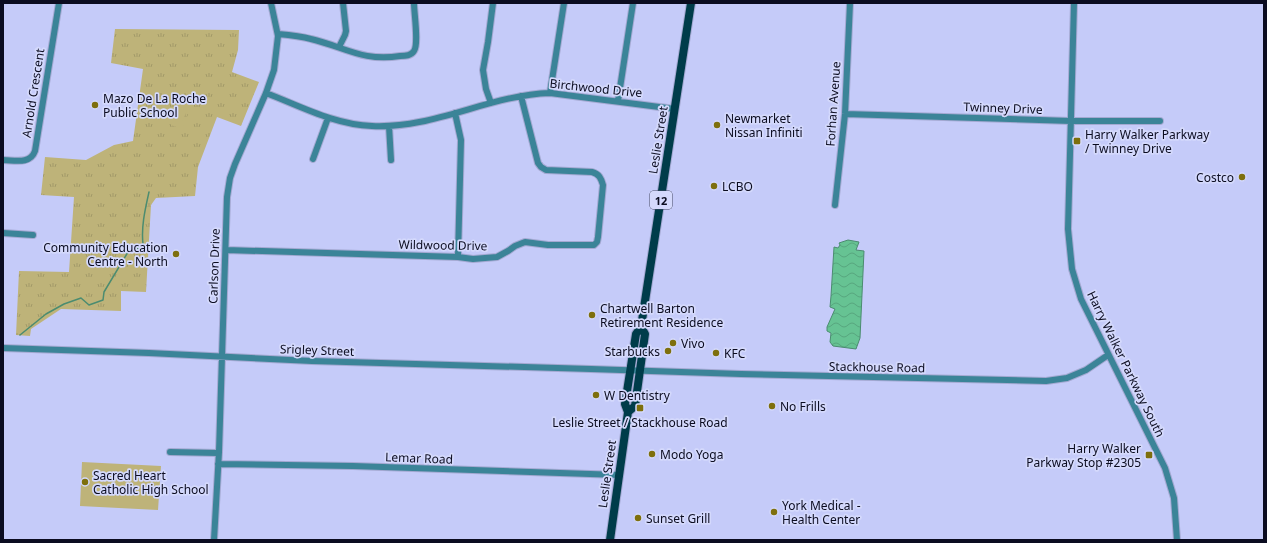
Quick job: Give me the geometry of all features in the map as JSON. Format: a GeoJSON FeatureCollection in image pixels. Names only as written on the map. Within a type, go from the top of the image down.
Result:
{"type":"FeatureCollection","features":[{"type":"Feature","properties":{"kind":"main road","name":"Leslie Street"},"geometry":{"type":"LineString","coordinates":[[610,540],[628,412],[635,406],[634,371],[645,334],[642,327],[691,3]]}},
{"type":"Feature","properties":{"kind":"street","name":"Arnold Crescent"},"geometry":{"type":"LineString","coordinates":[[3,160],[24,161],[30,159],[35,151],[59,3]]}},
{"type":"Feature","properties":{"kind":"street","name":"Carlson Drive"},"geometry":{"type":"LineString","coordinates":[[214,540],[230,178],[274,70],[278,34],[271,3]]}},
{"type":"Feature","properties":{"kind":"street"},"geometry":{"type":"LineString","coordinates":[[339,47],[346,31],[343,3]]}},
{"type":"Feature","properties":{"kind":"street"},"geometry":{"type":"LineString","coordinates":[[278,34],[310,39],[339,47],[362,56],[380,58],[412,54],[417,43],[414,3]]}},
{"type":"Feature","properties":{"kind":"street"},"geometry":{"type":"LineString","coordinates":[[491,103],[486,89],[483,70],[493,3]]}},
{"type":"Feature","properties":{"kind":"street"},"geometry":{"type":"LineString","coordinates":[[550,93],[564,3]]}},
{"type":"Feature","properties":{"kind":"street"},"geometry":{"type":"LineString","coordinates":[[618,102],[633,3]]}},
{"type":"Feature","properties":{"kind":"street","name":"Forhan Avenue"},"geometry":{"type":"LineString","coordinates":[[835,205],[845,114],[850,3]]}},
{"type":"Feature","properties":{"kind":"street","name":"Harry Walker Parkway South"},"geometry":{"type":"LineString","coordinates":[[1074,3],[1068,229],[1072,268],[1081,299],[1165,468],[1174,498],[1177,540]]}},
{"type":"Feature","properties":{"kind":"street"},"geometry":{"type":"LineString","coordinates":[[266,92],[328,118],[351,124],[389,126],[425,121],[455,113],[461,140],[458,257]]}},
{"type":"Feature","properties":{"kind":"street","name":"Birchwood Drive"},"geometry":{"type":"LineString","coordinates":[[455,113],[536,93],[550,93],[675,109]]}},
{"type":"Feature","properties":{"kind":"street","name":"Wildwood Drive"},"geometry":{"type":"LineString","coordinates":[[226,250],[458,257],[473,259],[497,257],[525,242],[548,245],[594,245],[597,242],[600,225],[603,185],[601,177],[592,172],[546,170],[541,167],[538,163],[521,96]]}},
{"type":"Feature","properties":{"kind":"street","name":"Twinney Drive"},"geometry":{"type":"LineString","coordinates":[[845,114],[1160,121]]}},
{"type":"Feature","properties":{"kind":"street"},"geometry":{"type":"LineString","coordinates":[[314,159],[328,118]]}},
{"type":"Feature","properties":{"kind":"street"},"geometry":{"type":"LineString","coordinates":[[389,126],[391,160]]}},
{"type":"Feature","properties":{"kind":"street"},"geometry":{"type":"LineString","coordinates":[[3,233],[34,235]]}},
{"type":"Feature","properties":{"kind":"street","name":"Srigley Street"},"geometry":{"type":"LineString","coordinates":[[3,348],[222,356],[312,361],[634,371]]}},
{"type":"Feature","properties":{"kind":"street","name":"Stackhouse Road"},"geometry":{"type":"LineString","coordinates":[[634,371],[1046,382],[1067,378],[1086,370],[1108,355]]}},
{"type":"Feature","properties":{"kind":"street"},"geometry":{"type":"LineString","coordinates":[[170,452],[218,453]]}},
{"type":"Feature","properties":{"kind":"street","name":"Lemar Road"},"geometry":{"type":"LineString","coordinates":[[218,464],[353,466],[620,475]]}},
{"type":"Feature","properties":{"kind":"green space"},"geometry":{"type":"Polygon","coordinates":[[[115,29],[239,30],[238,50],[232,72],[259,82],[241,126],[217,117],[198,167],[195,196],[156,198],[151,205],[146,292],[121,291],[121,311],[61,309],[31,329],[30,336],[16,335],[19,271],[69,272],[74,197],[41,195],[45,157],[86,160],[114,145],[133,141],[143,69],[111,63],[115,29]]]}},
{"type":"Feature","properties":{"kind":"green space"},"geometry":{"type":"Polygon","coordinates":[[[179,108],[187,111],[179,128],[171,125],[179,108]]]}},
{"type":"Feature","properties":{"kind":"green space"},"geometry":{"type":"Polygon","coordinates":[[[189,112],[197,116],[190,133],[182,129],[189,112]]]}},
{"type":"Feature","properties":{"kind":"green space"},"geometry":{"type":"Polygon","coordinates":[[[82,462],[161,466],[158,510],[80,506],[82,462]]]}},
{"type":"Feature","properties":{"kind":"water"},"geometry":{"type":"Polygon","coordinates":[[[848,240],[859,242],[856,250],[864,251],[860,338],[856,349],[833,346],[830,342],[831,333],[827,331],[827,327],[835,309],[830,307],[834,247],[838,248],[840,245],[839,243],[848,240]]]}},
{"type":"Feature","properties":{"kind":"waterway"},"geometry":{"type":"LineString","coordinates":[[20,335],[46,314],[64,304],[81,298],[89,305],[103,300],[104,292],[128,252],[136,250],[143,244],[143,225],[149,192]]}},
{"type":"Feature","properties":{"kind":"place","name":"Mazo De La Roche Public School"},"geometry":{"type":"Point","coordinates":[95,105]}},
{"type":"Feature","properties":{"kind":"place","name":"Newmarket Nissan Infiniti"},"geometry":{"type":"Point","coordinates":[717,125]}},
{"type":"Feature","properties":{"kind":"place","name":"Harry Walker Parkway / Twinney Drive"},"geometry":{"type":"Point","coordinates":[1077,141]}},
{"type":"Feature","properties":{"kind":"place","name":"Costco"},"geometry":{"type":"Point","coordinates":[1242,177]}},
{"type":"Feature","properties":{"kind":"place","name":"LCBO"},"geometry":{"type":"Point","coordinates":[714,186]}},
{"type":"Feature","properties":{"kind":"place","name":"Community Education Centre - North"},"geometry":{"type":"Point","coordinates":[176,254]}},
{"type":"Feature","properties":{"kind":"place","name":"Chartwell Barton Retirement Residence"},"geometry":{"type":"Point","coordinates":[592,315]}},
{"type":"Feature","properties":{"kind":"place","name":"Vivo"},"geometry":{"type":"Point","coordinates":[673,343]}},
{"type":"Feature","properties":{"kind":"place","name":"Starbucks"},"geometry":{"type":"Point","coordinates":[668,351]}},
{"type":"Feature","properties":{"kind":"place","name":"KFC"},"geometry":{"type":"Point","coordinates":[716,353]}},
{"type":"Feature","properties":{"kind":"place","name":"W Dentistry"},"geometry":{"type":"Point","coordinates":[596,395]}},
{"type":"Feature","properties":{"kind":"place","name":"No Frills"},"geometry":{"type":"Point","coordinates":[772,406]}},
{"type":"Feature","properties":{"kind":"place","name":"Leslie Street / Stackhouse Road"},"geometry":{"type":"Point","coordinates":[640,408]}},
{"type":"Feature","properties":{"kind":"place","name":"Modo Yoga"},"geometry":{"type":"Point","coordinates":[652,454]}},
{"type":"Feature","properties":{"kind":"place","name":"Harry Walker Parkway Stop #2305"},"geometry":{"type":"Point","coordinates":[1149,455]}},
{"type":"Feature","properties":{"kind":"place","name":"Sacred Heart Catholic High School"},"geometry":{"type":"Point","coordinates":[85,482]}},
{"type":"Feature","properties":{"kind":"place","name":"York Medical - Health Center"},"geometry":{"type":"Point","coordinates":[774,512]}},
{"type":"Feature","properties":{"kind":"place","name":"Sunset Grill"},"geometry":{"type":"Point","coordinates":[638,518]}}]}
